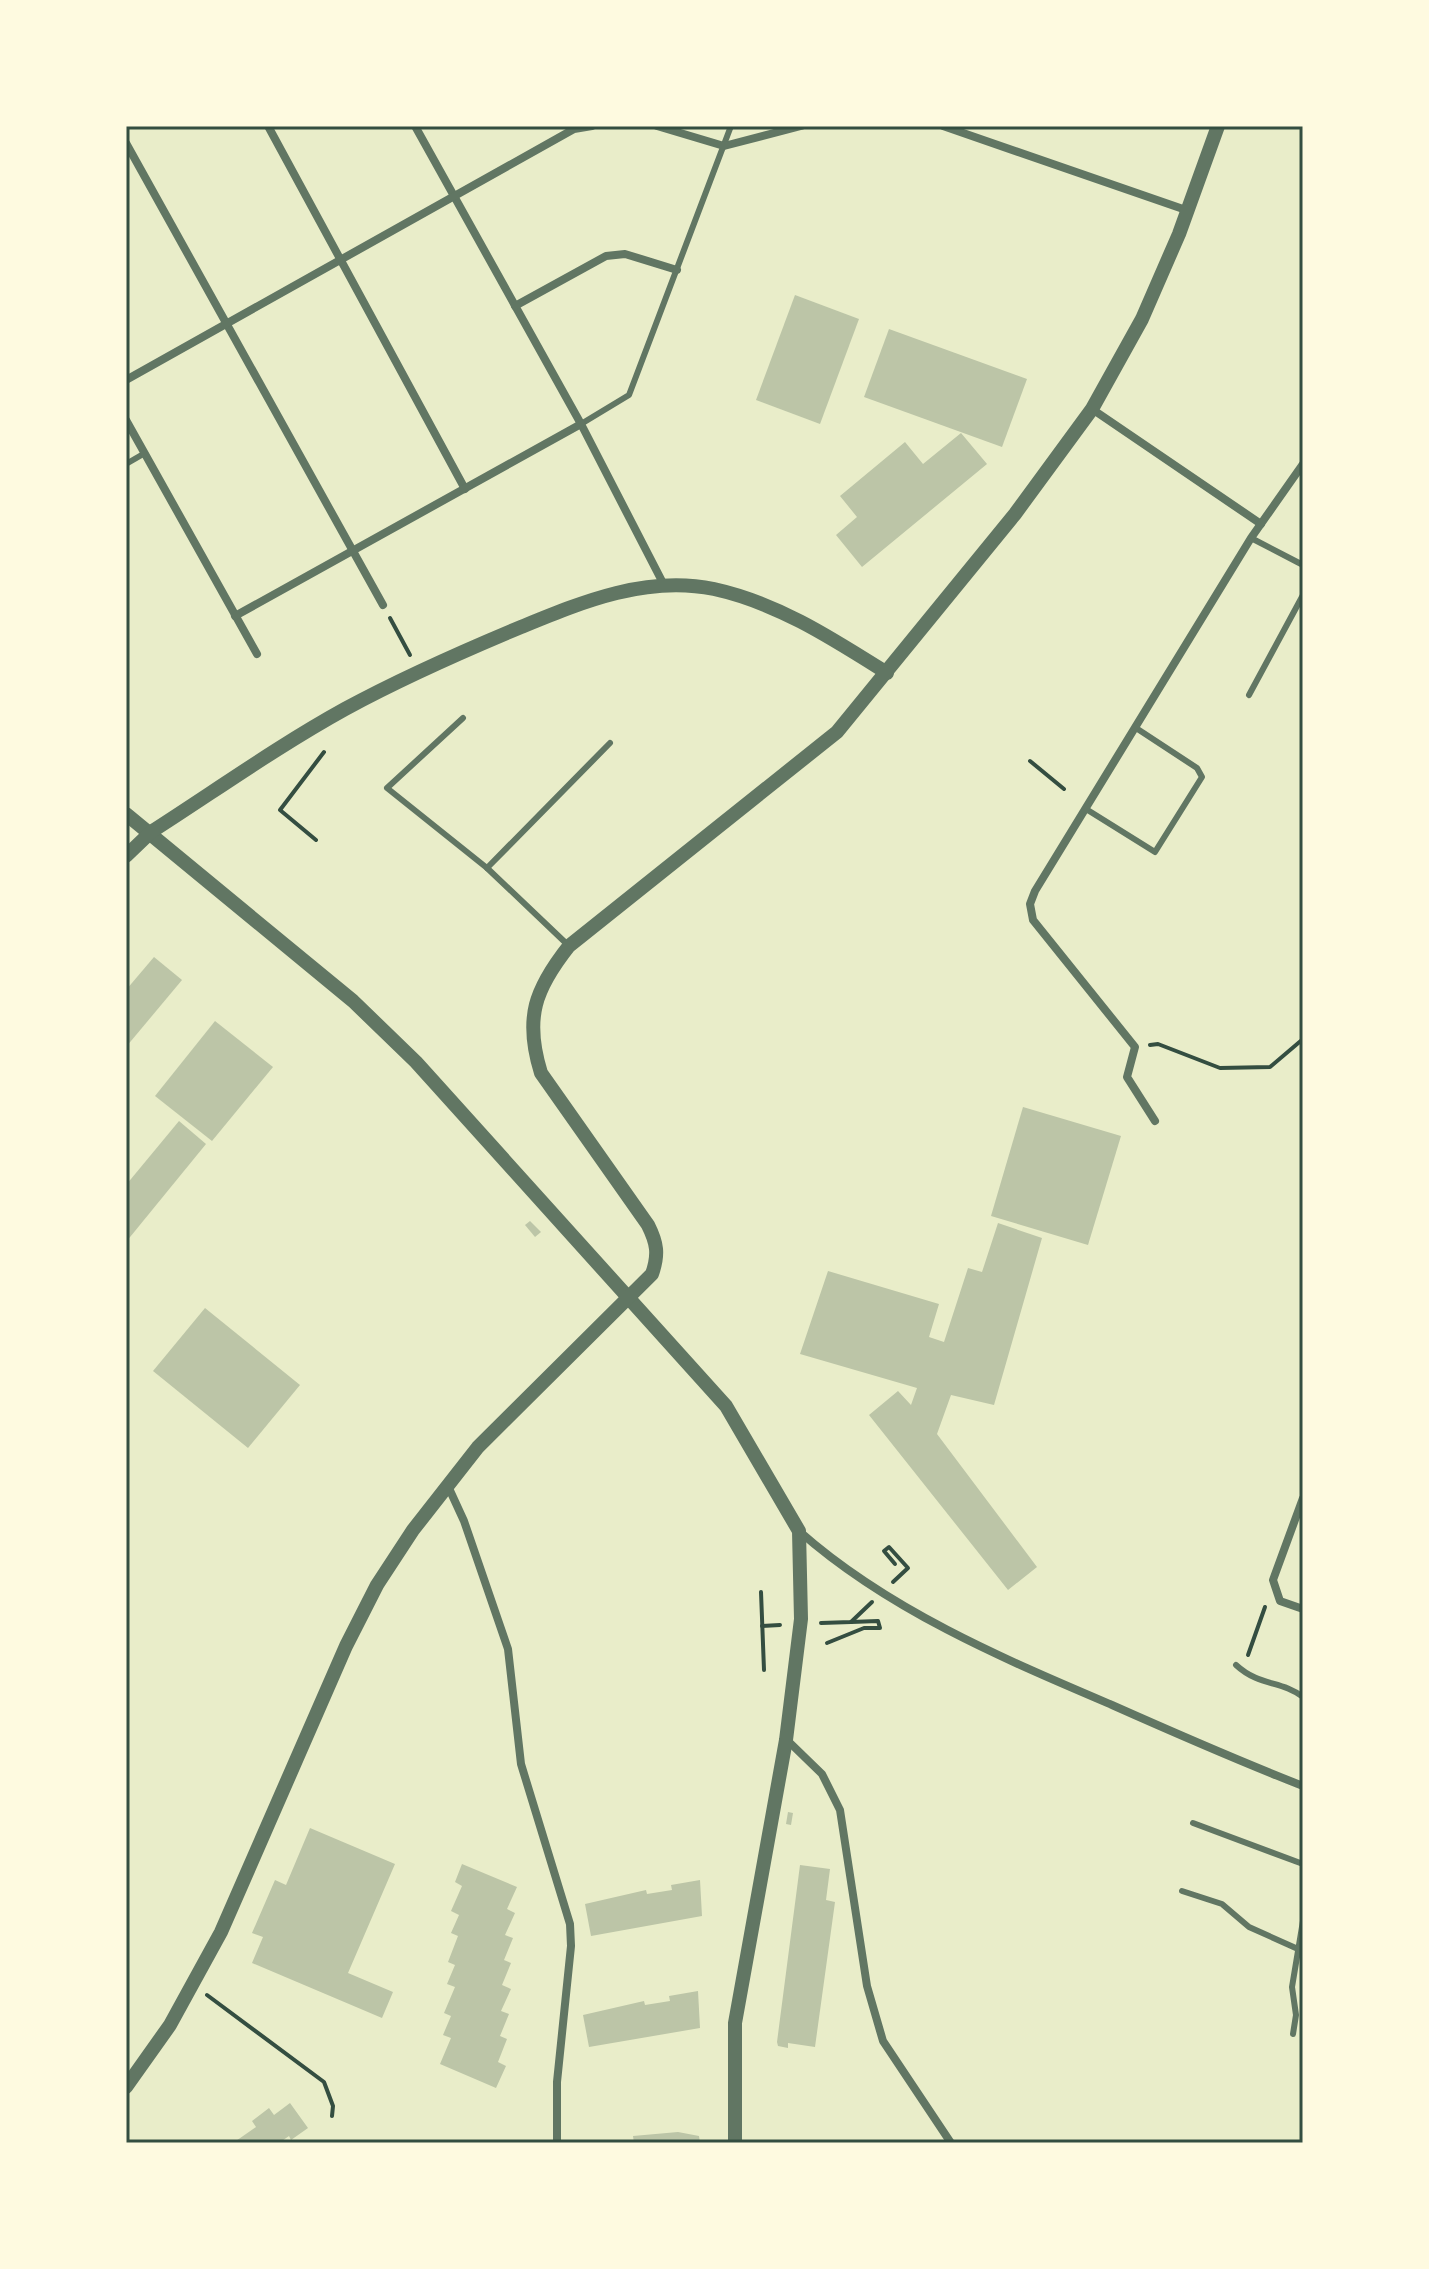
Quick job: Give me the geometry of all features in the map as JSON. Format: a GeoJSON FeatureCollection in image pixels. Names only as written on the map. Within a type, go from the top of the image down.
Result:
{"type":"FeatureCollection","features":[{"type":"Feature","properties":{"kind":"street"},"geometry":{"type":"LineString","coordinates":[[268,126],[465,489]]}},
{"type":"Feature","properties":{"kind":"street"},"geometry":{"type":"LineString","coordinates":[[415,126],[581,424],[664,585]]}},
{"type":"Feature","properties":{"kind":"street"},"geometry":{"type":"LineString","coordinates":[[126,380],[574,129],[592,126]]}},
{"type":"Feature","properties":{"kind":"street"},"geometry":{"type":"LineString","coordinates":[[657,126],[724,146],[801,126]]}},
{"type":"Feature","properties":{"kind":"street"},"geometry":{"type":"LineString","coordinates":[[943,126],[1186,210]]}},
{"type":"Feature","properties":{"kind":"street"},"geometry":{"type":"LineString","coordinates":[[126,2087],[170,2025],[221,1932],[346,1646],[377,1585],[447,1483],[478,1447],[652,1274],[658,1258],[656,1241],[541,1073],[533,1048],[532,1021],[537,997],[549,971],[569,946],[837,732],[1015,514],[1092,409],[1142,319],[1218,126]]}},
{"type":"Feature","properties":{"kind":"street"},"geometry":{"type":"LineString","coordinates":[[126,143],[383,605]]}},
{"type":"Feature","properties":{"kind":"street"},"geometry":{"type":"LineString","coordinates":[[515,306],[606,256],[625,254],[677,270]]}},
{"type":"Feature","properties":{"kind":"street"},"geometry":{"type":"LineString","coordinates":[[1092,409],[1261,524]]}},
{"type":"Feature","properties":{"kind":"street"},"geometry":{"type":"LineString","coordinates":[[126,420],[257,654]]}},
{"type":"Feature","properties":{"kind":"street"},"geometry":{"type":"LineString","coordinates":[[235,616],[581,424]]}},
{"type":"Feature","properties":{"kind":"street"},"geometry":{"type":"LineString","coordinates":[[1155,1121],[1127,1077],[1135,1047],[1033,920],[1030,904],[1035,891],[1251,538],[1303,464]]}},
{"type":"Feature","properties":{"kind":"street"},"geometry":{"type":"LineString","coordinates":[[126,856],[151,832],[342,711],[459,652],[599,597],[664,585],[712,588],[749,599],[803,622],[887,673]]}},
{"type":"Feature","properties":{"kind":"street"},"geometry":{"type":"LineString","coordinates":[[126,814],[353,1001],[405,1052],[726,1406],[799,1531],[847,1571],[975,1643],[1303,1786]]}},
{"type":"Feature","properties":{"kind":"street"},"geometry":{"type":"LineString","coordinates":[[447,1483],[464,1521],[508,1649],[521,1764],[570,1924],[571,1946],[557,2082],[557,2143]]}},
{"type":"Feature","properties":{"kind":"street"},"geometry":{"type":"LineString","coordinates":[[1303,1498],[1273,1580],[1280,1601],[1303,1609]]}},
{"type":"Feature","properties":{"kind":"street"},"geometry":{"type":"LineString","coordinates":[[735,2143],[735,2023],[786,1740],[801,1619],[799,1531]]}},
{"type":"Feature","properties":{"kind":"street"},"geometry":{"type":"LineString","coordinates":[[786,1740],[822,1774],[840,1810],[867,1986],[883,2041],[951,2143]]}},
{"type":"Feature","properties":{"kind":"lane"},"geometry":{"type":"LineString","coordinates":[[581,424],[629,395],[731,126]]}},
{"type":"Feature","properties":{"kind":"lane"},"geometry":{"type":"LineString","coordinates":[[126,464],[145,453]]}},
{"type":"Feature","properties":{"kind":"lane"},"geometry":{"type":"LineString","coordinates":[[1251,538],[1303,565]]}},
{"type":"Feature","properties":{"kind":"lane"},"geometry":{"type":"LineString","coordinates":[[1249,695],[1303,595]]}},
{"type":"Feature","properties":{"kind":"lane"},"geometry":{"type":"LineString","coordinates":[[463,718],[387,788],[487,868],[569,946]]}},
{"type":"Feature","properties":{"kind":"lane"},"geometry":{"type":"LineString","coordinates":[[1086,809],[1155,852],[1202,777],[1197,768],[1136,728]]}},
{"type":"Feature","properties":{"kind":"lane"},"geometry":{"type":"LineString","coordinates":[[487,868],[610,743]]}},
{"type":"Feature","properties":{"kind":"lane"},"geometry":{"type":"LineString","coordinates":[[1236,1665],[1252,1679],[1295,1691],[1303,1697]]}},
{"type":"Feature","properties":{"kind":"lane"},"geometry":{"type":"LineString","coordinates":[[1193,1823],[1303,1864]]}},
{"type":"Feature","properties":{"kind":"lane"},"geometry":{"type":"LineString","coordinates":[[1182,1891],[1222,1904],[1249,1927],[1298,1949]]}},
{"type":"Feature","properties":{"kind":"lane"},"geometry":{"type":"LineString","coordinates":[[1293,2034],[1296,2015],[1292,1987],[1303,1921]]}},
{"type":"Feature","properties":{"kind":"path"},"geometry":{"type":"LineString","coordinates":[[383,605],[410,655]]}},
{"type":"Feature","properties":{"kind":"path"},"geometry":{"type":"LineString","coordinates":[[316,840],[280,810],[324,752]]}},
{"type":"Feature","properties":{"kind":"path"},"geometry":{"type":"LineString","coordinates":[[1030,761],[1064,789]]}},
{"type":"Feature","properties":{"kind":"path"},"geometry":{"type":"LineString","coordinates":[[1135,1047],[1158,1044],[1220,1068],[1270,1067],[1303,1039]]}},
{"type":"Feature","properties":{"kind":"path"},"geometry":{"type":"LineString","coordinates":[[885,1589],[908,1568],[889,1547],[884,1551],[895,1564]]}},
{"type":"Feature","properties":{"kind":"path"},"geometry":{"type":"LineString","coordinates":[[761,1592],[764,1670]]}},
{"type":"Feature","properties":{"kind":"path"},"geometry":{"type":"LineString","coordinates":[[851,1622],[874,1600]]}},
{"type":"Feature","properties":{"kind":"path"},"geometry":{"type":"LineString","coordinates":[[1248,1653],[1264,1610]]}},
{"type":"Feature","properties":{"kind":"path"},"geometry":{"type":"LineString","coordinates":[[807,1624],[878,1621],[880,1628],[864,1628],[827,1643]]}},
{"type":"Feature","properties":{"kind":"path"},"geometry":{"type":"LineString","coordinates":[[762,1626],[792,1624]]}},
{"type":"Feature","properties":{"kind":"path"},"geometry":{"type":"LineString","coordinates":[[209,1997],[324,2082],[333,2106],[332,2116]]}},
{"type":"Feature","properties":{"kind":"building"},"geometry":{"type":"Polygon","coordinates":[[[795,295],[859,319],[820,424],[756,400],[795,295]]]}},
{"type":"Feature","properties":{"kind":"building"},"geometry":{"type":"Polygon","coordinates":[[[889,329],[1027,379],[1002,447],[864,397],[889,329]]]}},
{"type":"Feature","properties":{"kind":"building"},"geometry":{"type":"Polygon","coordinates":[[[961,433],[987,464],[862,567],[836,535],[857,517],[840,496],[905,442],[923,464],[961,433]]]}},
{"type":"Feature","properties":{"kind":"building"},"geometry":{"type":"Polygon","coordinates":[[[154,957],[182,980],[126,1047],[126,990],[154,957]]]}},
{"type":"Feature","properties":{"kind":"building"},"geometry":{"type":"Polygon","coordinates":[[[215,1021],[273,1067],[212,1141],[155,1096],[215,1021]]]}},
{"type":"Feature","properties":{"kind":"building"},"geometry":{"type":"Polygon","coordinates":[[[1023,1107],[1121,1136],[1088,1245],[991,1216],[1023,1107]]]}},
{"type":"Feature","properties":{"kind":"building"},"geometry":{"type":"Polygon","coordinates":[[[179,1121],[206,1144],[126,1242],[126,1185],[179,1121]]]}},
{"type":"Feature","properties":{"kind":"building"},"geometry":{"type":"Polygon","coordinates":[[[530,1221],[541,1232],[535,1237],[525,1225],[530,1221]]]}},
{"type":"Feature","properties":{"kind":"building"},"geometry":{"type":"Polygon","coordinates":[[[998,1223],[1042,1238],[994,1405],[951,1395],[937,1434],[1037,1567],[1008,1590],[869,1415],[898,1391],[911,1405],[917,1388],[800,1354],[828,1271],[939,1304],[929,1337],[944,1342],[968,1268],[982,1272],[998,1223]]]}},
{"type":"Feature","properties":{"kind":"building"},"geometry":{"type":"Polygon","coordinates":[[[205,1308],[300,1385],[248,1448],[153,1371],[205,1308]]]}},
{"type":"Feature","properties":{"kind":"building"},"geometry":{"type":"Polygon","coordinates":[[[788,1812],[793,1813],[791,1825],[786,1824],[788,1812]]]}},
{"type":"Feature","properties":{"kind":"building"},"geometry":{"type":"Polygon","coordinates":[[[310,1828],[395,1864],[348,1973],[393,1992],[382,2018],[252,1963],[263,1937],[252,1933],[275,1880],[286,1885],[310,1828]]]}},
{"type":"Feature","properties":{"kind":"building"},"geometry":{"type":"Polygon","coordinates":[[[462,1864],[517,1887],[507,1909],[515,1913],[505,1935],[513,1938],[504,1960],[511,1963],[502,1985],[511,1989],[501,2011],[509,2014],[500,2036],[507,2039],[498,2062],[506,2066],[496,2088],[440,2064],[451,2038],[443,2035],[451,2016],[444,2013],[455,1987],[447,1984],[455,1965],[448,1962],[458,1936],[451,1933],[459,1915],[451,1911],[462,1886],[455,1882],[462,1864]]]}},
{"type":"Feature","properties":{"kind":"building"},"geometry":{"type":"Polygon","coordinates":[[[800,1865],[830,1869],[826,1900],[835,1902],[815,2047],[788,2043],[788,2048],[778,2046],[777,2042],[800,1865]]]}},
{"type":"Feature","properties":{"kind":"building"},"geometry":{"type":"Polygon","coordinates":[[[700,1880],[702,1916],[591,1936],[585,1904],[646,1890],[647,1894],[672,1890],[671,1885],[700,1880]]]}},
{"type":"Feature","properties":{"kind":"building"},"geometry":{"type":"Polygon","coordinates":[[[698,1991],[700,2028],[589,2047],[583,2015],[644,2001],[645,2005],[670,2001],[669,1996],[698,1991]]]}},
{"type":"Feature","properties":{"kind":"building"},"geometry":{"type":"Polygon","coordinates":[[[290,2103],[308,2128],[291,2140],[289,2136],[279,2143],[233,2143],[256,2127],[252,2121],[269,2108],[274,2115],[290,2103]]]}},
{"type":"Feature","properties":{"kind":"building"},"geometry":{"type":"Polygon","coordinates":[[[678,2132],[699,2136],[700,2143],[634,2143],[633,2136],[678,2132]]]}}]}
